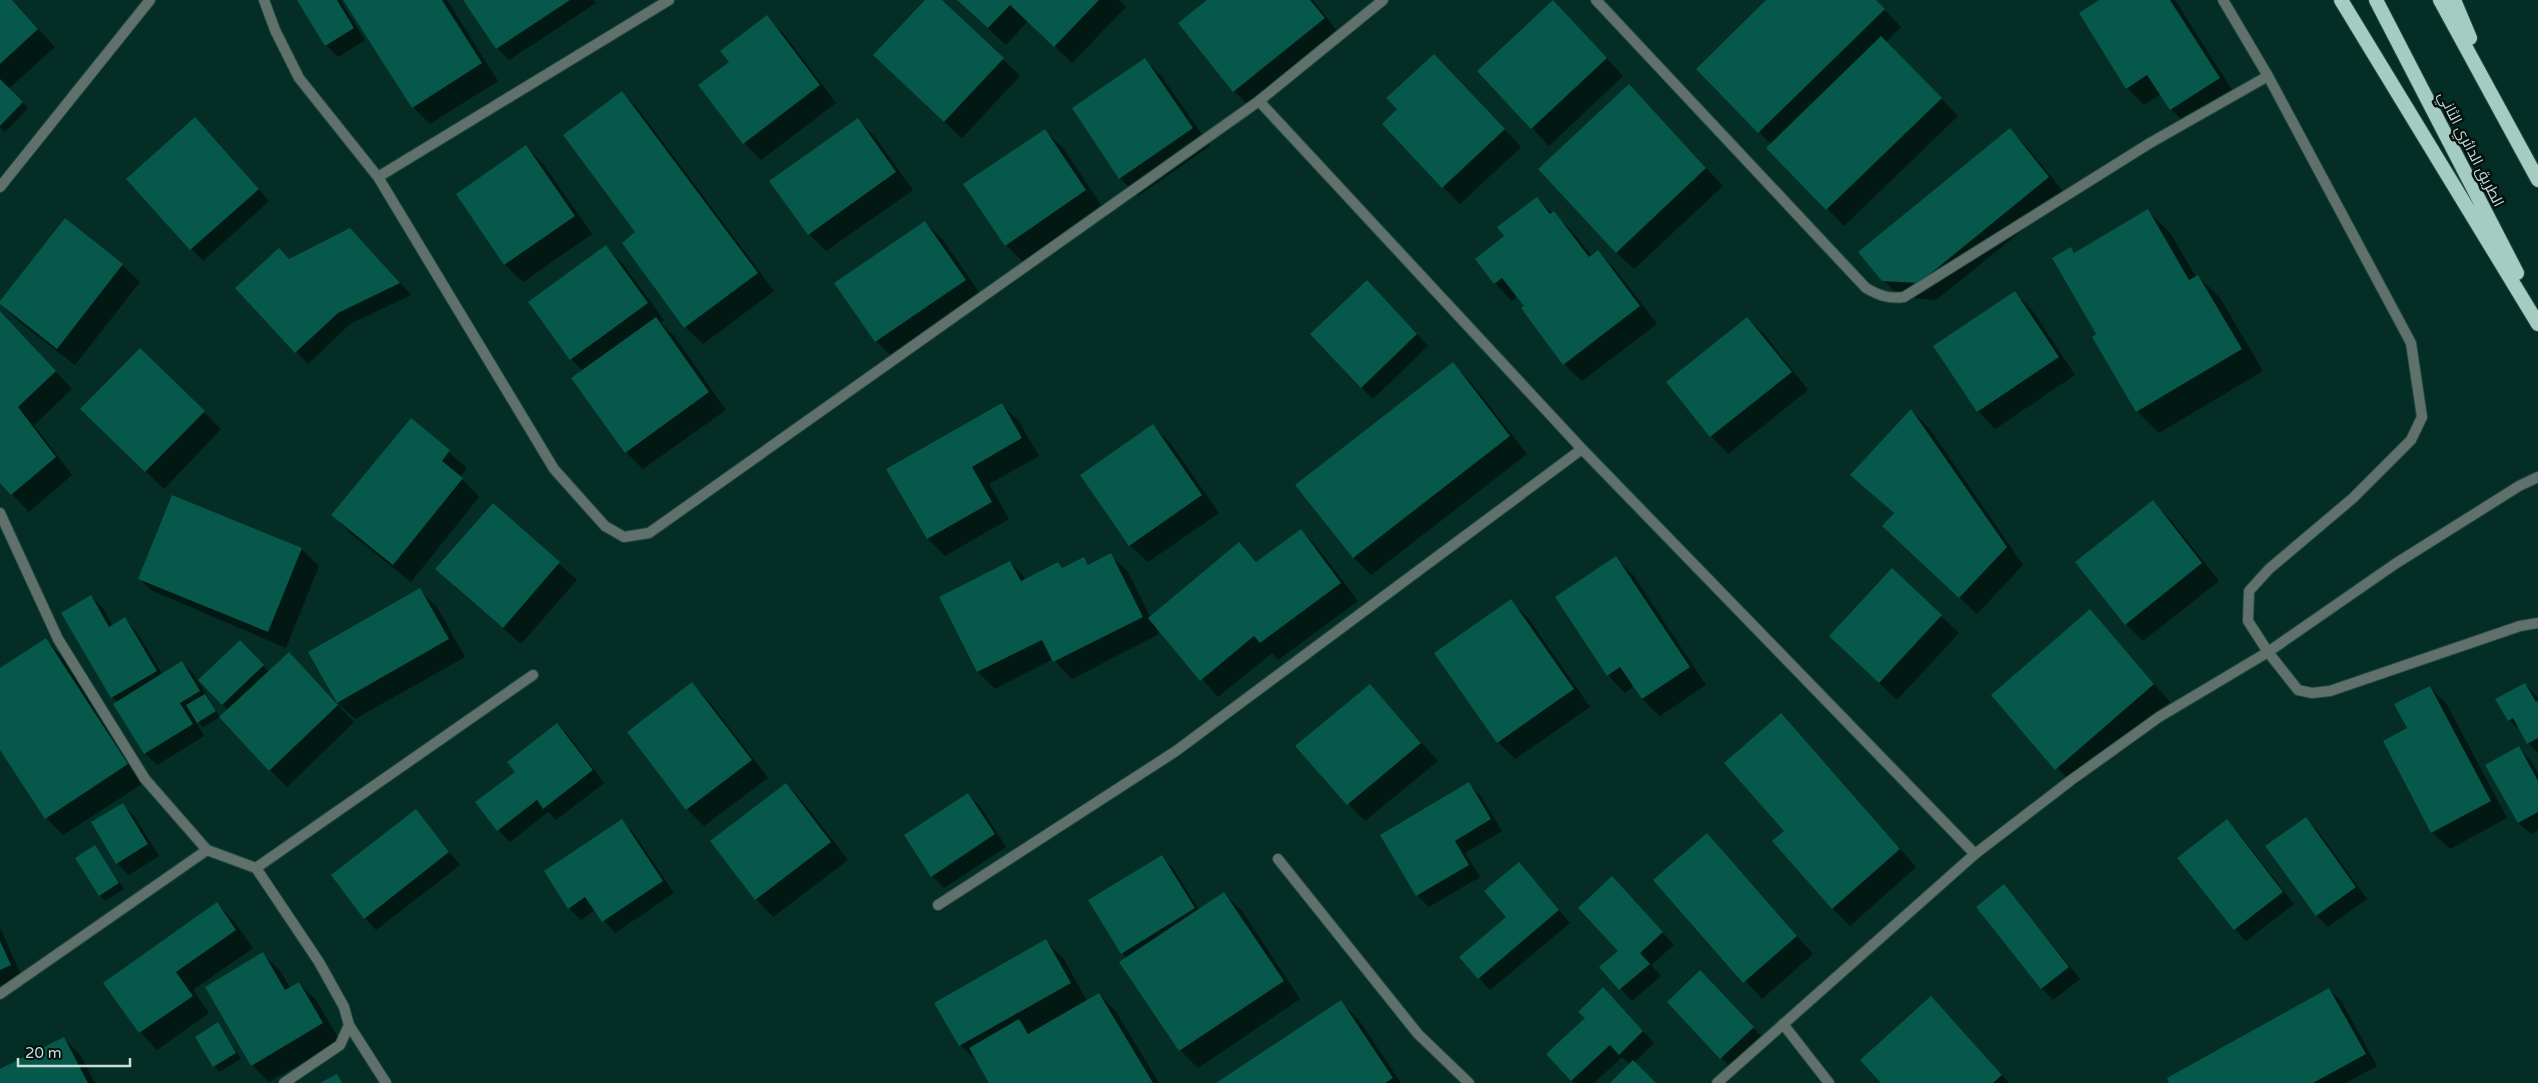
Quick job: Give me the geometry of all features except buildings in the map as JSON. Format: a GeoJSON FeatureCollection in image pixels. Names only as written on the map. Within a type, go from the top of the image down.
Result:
{"type":"FeatureCollection","features":[{"type":"Feature","properties":{"kind":"highway"},"geometry":{"type":"LineString","coordinates":[[2341,0],[2538,324]]}},
{"type":"Feature","properties":{"kind":"highway","name":"الطريق الدائري الثاني"},"geometry":{"type":"LineString","coordinates":[[2376,0],[2538,314]]}},
{"type":"Feature","properties":{"kind":"highway"},"geometry":{"type":"LineString","coordinates":[[2440,0],[2538,180]]}},
{"type":"Feature","properties":{"kind":"highway"},"geometry":{"type":"LineString","coordinates":[[2454,0],[2489,88]]}},
{"type":"Feature","properties":{"kind":"street"},"geometry":{"type":"LineString","coordinates":[[0,187],[150,0]]}},
{"type":"Feature","properties":{"kind":"street"},"geometry":{"type":"LineString","coordinates":[[264,0],[275,30],[299,78],[378,177],[554,469],[605,526],[624,537],[649,533],[1259,101],[1383,0]]}},
{"type":"Feature","properties":{"kind":"street"},"geometry":{"type":"LineString","coordinates":[[378,177],[669,0]]}},
{"type":"Feature","properties":{"kind":"street"},"geometry":{"type":"LineString","coordinates":[[1596,0],[1866,288],[1881,297],[1904,297],[2150,144],[2268,76]]}},
{"type":"Feature","properties":{"kind":"street"},"geometry":{"type":"LineString","coordinates":[[2223,0],[2268,76],[2411,343],[2422,418],[2411,440],[2353,498],[2269,569],[2249,591],[2248,621],[2268,652],[2298,690],[2312,693],[2330,690],[2520,626],[2538,623]]}},
{"type":"Feature","properties":{"kind":"street"},"geometry":{"type":"LineString","coordinates":[[1259,101],[1582,449],[1975,854]]}},
{"type":"Feature","properties":{"kind":"street"},"geometry":{"type":"LineString","coordinates":[[938,905],[1176,750],[1582,449]]}},
{"type":"Feature","properties":{"kind":"street"},"geometry":{"type":"LineString","coordinates":[[1717,1083],[1975,854],[2070,781],[2159,717],[2268,652],[2395,564],[2518,486],[2538,477]]}},
{"type":"Feature","properties":{"kind":"street"},"geometry":{"type":"LineString","coordinates":[[0,514],[58,639],[145,779],[208,850],[256,868],[319,962],[344,1007],[349,1025],[386,1083]]}},
{"type":"Feature","properties":{"kind":"street"},"geometry":{"type":"LineString","coordinates":[[256,868],[533,675]]}},
{"type":"Feature","properties":{"kind":"street"},"geometry":{"type":"LineString","coordinates":[[0,994],[208,850]]}},
{"type":"Feature","properties":{"kind":"street"},"geometry":{"type":"LineString","coordinates":[[1278,859],[1418,1034],[1469,1083]]}},
{"type":"Feature","properties":{"kind":"street"},"geometry":{"type":"LineString","coordinates":[[1783,1024],[1829,1083]]}},
{"type":"Feature","properties":{"kind":"street"},"geometry":{"type":"LineString","coordinates":[[284,1083],[340,1045],[349,1025]]}}]}
